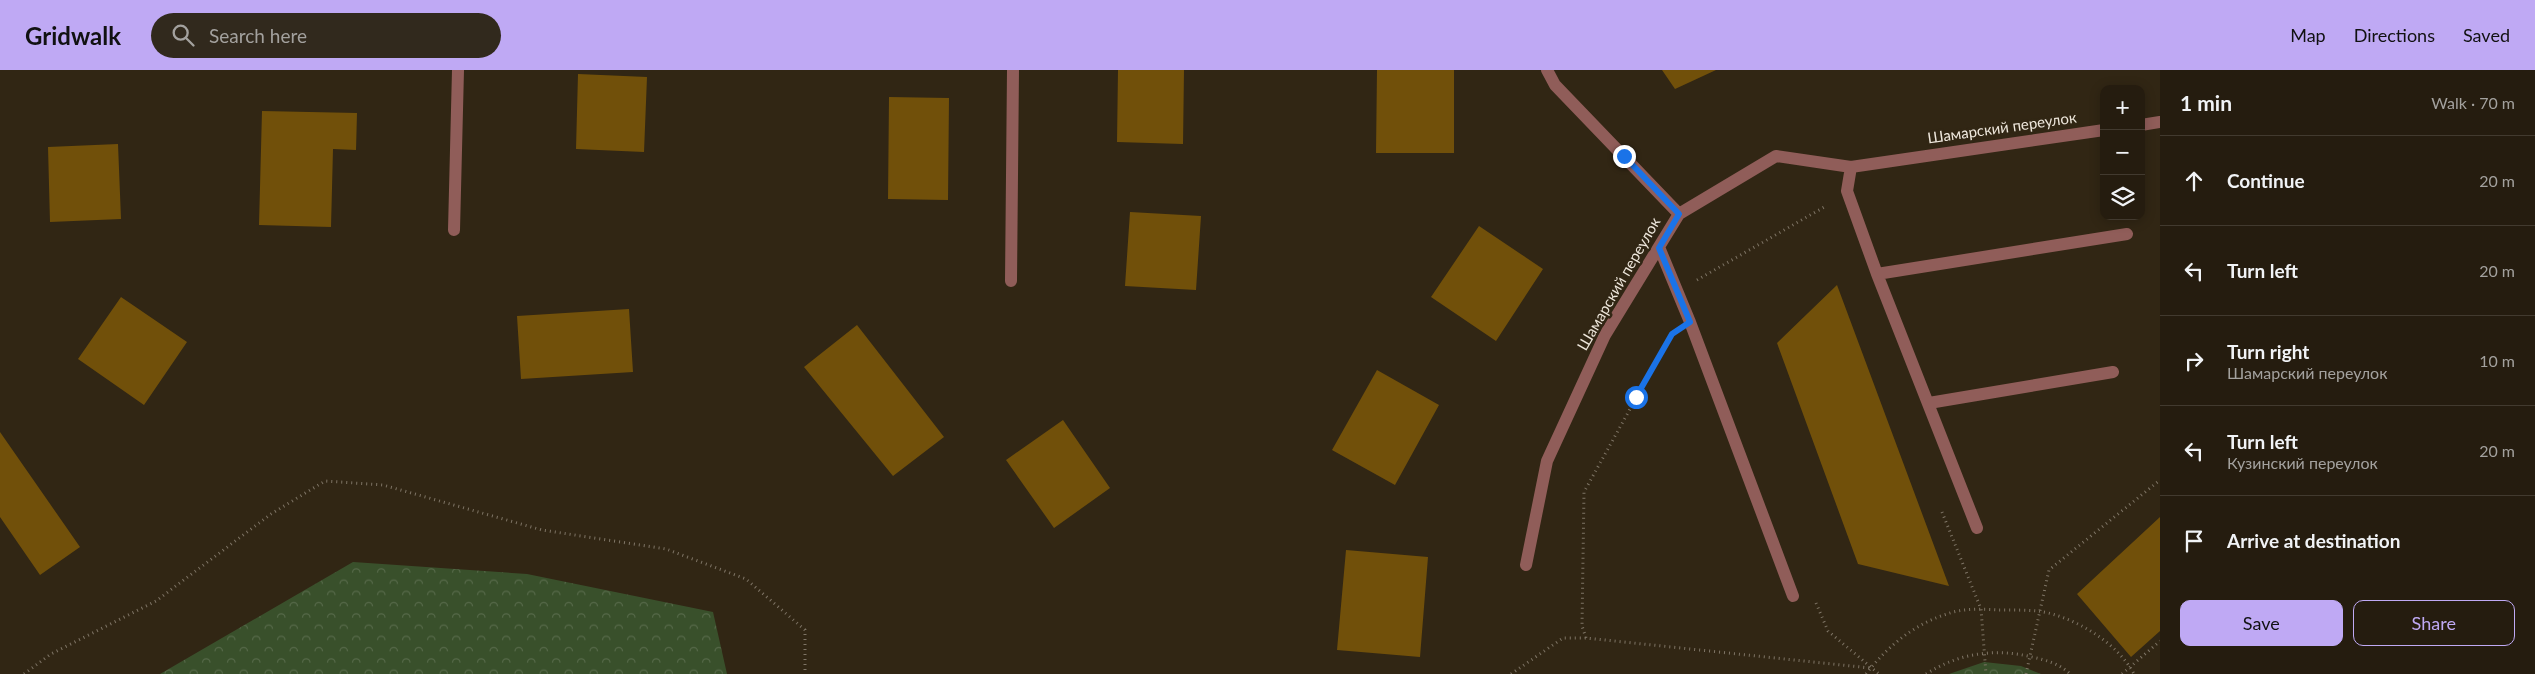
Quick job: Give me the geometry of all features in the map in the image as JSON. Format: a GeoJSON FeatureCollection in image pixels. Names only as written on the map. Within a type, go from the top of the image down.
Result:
{"type":"FeatureCollection","features":[{"type":"Feature","properties":{"kind":"street"},"geometry":{"type":"LineString","coordinates":[[454,230],[458,70]]}},
{"type":"Feature","properties":{"kind":"street"},"geometry":{"type":"LineString","coordinates":[[1011,281],[1013,70]]}},
{"type":"Feature","properties":{"kind":"street"},"geometry":{"type":"LineString","coordinates":[[1547,70],[1555,85],[1679,214]]}},
{"type":"Feature","properties":{"kind":"street"},"geometry":{"type":"LineString","coordinates":[[2145,124],[2160,122]]}},
{"type":"Feature","properties":{"kind":"street","name":"Шамарский переулок"},"geometry":{"type":"LineString","coordinates":[[1526,565],[1547,461],[1604,335],[1679,214],[1776,156],[1851,167],[2100,131]]}},
{"type":"Feature","properties":{"kind":"street"},"geometry":{"type":"LineString","coordinates":[[1851,167],[1848,191],[1877,274],[1977,528]]}},
{"type":"Feature","properties":{"kind":"street"},"geometry":{"type":"LineString","coordinates":[[1877,274],[2128,234]]}},
{"type":"Feature","properties":{"kind":"street"},"geometry":{"type":"LineString","coordinates":[[1659,248],[1690,322],[1793,596]]}},
{"type":"Feature","properties":{"kind":"street"},"geometry":{"type":"LineString","coordinates":[[1929,403],[2113,372]]}},
{"type":"Feature","properties":{"kind":"path"},"geometry":{"type":"LineString","coordinates":[[1690,283],[1826,206],[1848,191]]}},
{"type":"Feature","properties":{"kind":"path"},"geometry":{"type":"LineString","coordinates":[[1586,638],[1582,626],[1584,492],[1672,334],[1690,322]]}},
{"type":"Feature","properties":{"kind":"path"},"geometry":{"type":"LineString","coordinates":[[2026,674],[2049,570],[2160,480]]}},
{"type":"Feature","properties":{"kind":"path"},"geometry":{"type":"LineString","coordinates":[[24,674],[51,654],[156,601],[271,514],[325,481],[383,485],[542,530],[666,549],[746,579],[805,630],[805,674]]}},
{"type":"Feature","properties":{"kind":"path"},"geometry":{"type":"LineString","coordinates":[[1813,595],[1828,631],[1879,674]]}},
{"type":"Feature","properties":{"kind":"path"},"geometry":{"type":"LineString","coordinates":[[1866,674],[1910,630],[1948,613],[1981,609],[2040,612],[2056,615],[2082,627],[2106,642],[2130,667],[2134,674]]}},
{"type":"Feature","properties":{"kind":"path"},"geometry":{"type":"LineString","coordinates":[[1511,674],[1563,638],[1586,638],[1871,668]]}},
{"type":"Feature","properties":{"kind":"path"},"geometry":{"type":"LineString","coordinates":[[2122,674],[2160,641]]}},
{"type":"Feature","properties":{"kind":"path"},"geometry":{"type":"LineString","coordinates":[[1926,674],[1937,667],[1984,652],[2016,653],[2045,660],[2070,674]]}},
{"type":"Feature","properties":{"kind":"green space"},"geometry":{"type":"Polygon","coordinates":[[[353,562],[527,574],[713,612],[727,674],[160,674],[353,562]]]}},
{"type":"Feature","properties":{"kind":"green space"},"geometry":{"type":"Polygon","coordinates":[[[1984,662],[2021,666],[2041,674],[1949,674],[1984,662]]]}},
{"type":"Feature","properties":{"kind":"building"},"geometry":{"type":"Polygon","coordinates":[[[1118,70],[1184,70],[1183,144],[1117,142],[1118,70]]]}},
{"type":"Feature","properties":{"kind":"building"},"geometry":{"type":"Polygon","coordinates":[[[1377,70],[1454,70],[1454,153],[1376,153],[1377,70]]]}},
{"type":"Feature","properties":{"kind":"building"},"geometry":{"type":"Polygon","coordinates":[[[1662,70],[1716,70],[1675,89],[1662,70]]]}},
{"type":"Feature","properties":{"kind":"building"},"geometry":{"type":"Polygon","coordinates":[[[578,74],[647,77],[644,152],[576,149],[578,74]]]}},
{"type":"Feature","properties":{"kind":"building"},"geometry":{"type":"Polygon","coordinates":[[[889,97],[949,98],[948,200],[888,199],[889,97]]]}},
{"type":"Feature","properties":{"kind":"building"},"geometry":{"type":"Polygon","coordinates":[[[262,111],[357,113],[356,150],[333,149],[331,227],[259,225],[262,111]]]}},
{"type":"Feature","properties":{"kind":"building"},"geometry":{"type":"Polygon","coordinates":[[[118,144],[121,219],[50,222],[48,147],[118,144]]]}},
{"type":"Feature","properties":{"kind":"building"},"geometry":{"type":"Polygon","coordinates":[[[1130,212],[1201,216],[1196,290],[1125,286],[1130,212]]]}},
{"type":"Feature","properties":{"kind":"building"},"geometry":{"type":"Polygon","coordinates":[[[1479,226],[1543,269],[1496,341],[1431,297],[1479,226]]]}},
{"type":"Feature","properties":{"kind":"building"},"geometry":{"type":"Polygon","coordinates":[[[1837,285],[1949,586],[1858,564],[1777,343],[1837,285]]]}},
{"type":"Feature","properties":{"kind":"building"},"geometry":{"type":"Polygon","coordinates":[[[121,297],[187,342],[144,405],[78,359],[121,297]]]}},
{"type":"Feature","properties":{"kind":"building"},"geometry":{"type":"Polygon","coordinates":[[[629,309],[633,372],[521,379],[517,316],[629,309]]]}},
{"type":"Feature","properties":{"kind":"building"},"geometry":{"type":"Polygon","coordinates":[[[857,325],[944,437],[893,476],[804,367],[857,325]]]}},
{"type":"Feature","properties":{"kind":"building"},"geometry":{"type":"Polygon","coordinates":[[[1377,370],[1439,405],[1395,485],[1332,450],[1377,370]]]}},
{"type":"Feature","properties":{"kind":"building"},"geometry":{"type":"Polygon","coordinates":[[[1063,420],[1110,488],[1054,528],[1006,460],[1063,420]]]}},
{"type":"Feature","properties":{"kind":"building"},"geometry":{"type":"Polygon","coordinates":[[[0,432],[80,547],[40,575],[0,517],[0,432]]]}},
{"type":"Feature","properties":{"kind":"building"},"geometry":{"type":"Polygon","coordinates":[[[2160,517],[2160,631],[2131,657],[2077,594],[2160,517]]]}},
{"type":"Feature","properties":{"kind":"building"},"geometry":{"type":"Polygon","coordinates":[[[1346,550],[1428,557],[1420,657],[1337,650],[1346,550]]]}},
{"type":"Feature","properties":{"kind":"route"},"geometry":{"type":"LineString","coordinates":[[1624,156],[1679,214],[1659,248],[1690,322],[1672,334],[1636,397]]}}]}
